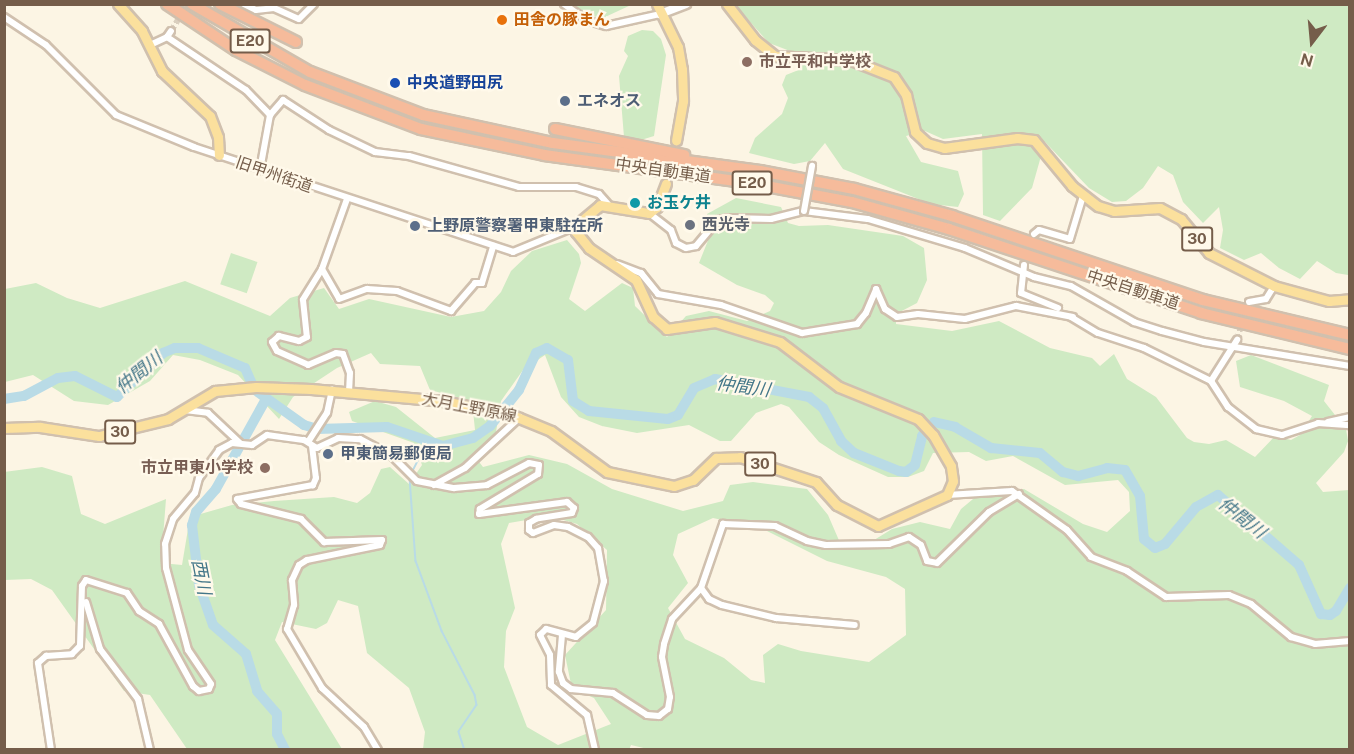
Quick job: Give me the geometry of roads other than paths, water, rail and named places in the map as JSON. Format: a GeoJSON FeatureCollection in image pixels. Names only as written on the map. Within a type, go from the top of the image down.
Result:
{"type":"FeatureCollection","features":[{"type":"Feature","properties":{"kind":"highway","name":"中央自動車道"},"geometry":{"type":"LineString","coordinates":[[167,4],[236,50],[305,85],[421,129],[533,153],[745,182],[852,202],[949,229],[1210,315],[1350,348]]}},
{"type":"Feature","properties":{"kind":"highway","name":"中央自動車道"},"geometry":{"type":"LineString","coordinates":[[192,4],[310,72],[423,115],[553,143],[803,179],[952,216],[1221,305],[1350,335]]}},
{"type":"Feature","properties":{"kind":"highway"},"geometry":{"type":"LineString","coordinates":[[220,4],[296,42]]}},
{"type":"Feature","properties":{"kind":"highway"},"geometry":{"type":"LineString","coordinates":[[555,129],[803,179]]}},
{"type":"Feature","properties":{"kind":"main road"},"geometry":{"type":"LineString","coordinates":[[118,4],[150,45],[162,71],[210,116],[218,137],[219,155]]}},
{"type":"Feature","properties":{"kind":"main road"},"geometry":{"type":"LineString","coordinates":[[676,140],[683,100],[682,69],[678,47],[658,9],[686,4]]}},
{"type":"Feature","properties":{"kind":"main road","name":"30"},"geometry":{"type":"LineString","coordinates":[[727,4],[755,40],[775,56],[851,60],[894,77],[906,95],[915,132],[927,143],[944,148],[1017,138],[1035,140],[1083,196],[1114,211],[1160,208],[1169,211],[1209,253],[1274,286],[1329,301],[1350,299]]}},
{"type":"Feature","properties":{"kind":"main road"},"geometry":{"type":"LineString","coordinates":[[666,184],[657,207],[650,213],[608,204],[600,205],[574,227],[581,240],[640,284],[654,317],[667,329],[715,322],[780,342],[839,387],[918,420],[933,435],[953,471],[953,481],[947,495]]}},
{"type":"Feature","properties":{"kind":"main road","name":"大月上野原線"},"geometry":{"type":"LineString","coordinates":[[4,428],[40,427],[99,436],[159,423],[208,394],[227,388],[276,387],[332,390],[475,406],[516,416],[551,431],[597,466],[621,476],[679,486],[693,480],[716,458],[740,457],[816,482],[837,505],[878,526],[947,495]]}},
{"type":"Feature","properties":{"kind":"street"},"geometry":{"type":"LineString","coordinates":[[244,4],[256,10],[274,9],[299,19],[314,4]]}},
{"type":"Feature","properties":{"kind":"street"},"geometry":{"type":"LineString","coordinates":[[564,4],[586,20],[606,26],[658,9]]}},
{"type":"Feature","properties":{"kind":"street","name":"旧甲州街道"},"geometry":{"type":"LineString","coordinates":[[4,17],[45,45],[116,115],[219,155],[347,199],[517,253],[574,227]]}},
{"type":"Feature","properties":{"kind":"street"},"geometry":{"type":"LineString","coordinates":[[150,45],[169,34],[246,90],[270,115]]}},
{"type":"Feature","properties":{"kind":"street"},"geometry":{"type":"LineString","coordinates":[[260,170],[270,115],[283,100],[329,130],[375,152],[409,156],[519,187],[576,187],[599,194],[608,204]]}},
{"type":"Feature","properties":{"kind":"street"},"geometry":{"type":"LineString","coordinates":[[804,211],[813,166]]}},
{"type":"Feature","properties":{"kind":"street"},"geometry":{"type":"LineString","coordinates":[[1034,234],[1039,230],[1070,239],[1083,196]]}},
{"type":"Feature","properties":{"kind":"street"},"geometry":{"type":"LineString","coordinates":[[347,199],[322,269],[303,300],[307,337],[302,342],[277,336],[273,345],[285,356],[308,365],[341,353],[350,369],[349,392]]}},
{"type":"Feature","properties":{"kind":"street"},"geometry":{"type":"LineString","coordinates":[[650,213],[671,230],[675,243],[686,248],[696,246],[718,220],[771,219],[804,211],[868,219],[909,229],[1022,273],[1084,292],[1134,322],[1204,342],[1235,343],[1350,366]]}},
{"type":"Feature","properties":{"kind":"street"},"geometry":{"type":"LineString","coordinates":[[322,269],[339,299],[345,300],[362,290],[396,291],[451,311],[475,283],[482,283],[493,246]]}},
{"type":"Feature","properties":{"kind":"street"},"geometry":{"type":"LineString","coordinates":[[611,263],[640,273],[657,294],[721,305],[801,333],[857,324],[866,313],[876,289],[885,309],[897,317],[918,314],[965,320],[1016,306],[1073,317]]}},
{"type":"Feature","properties":{"kind":"street"},"geometry":{"type":"LineString","coordinates":[[1024,265],[1023,296],[1073,317],[1098,333],[1144,348],[1211,381],[1228,407],[1256,429],[1282,435],[1350,417]]}},
{"type":"Feature","properties":{"kind":"street"},"geometry":{"type":"LineString","coordinates":[[1249,302],[1266,299],[1274,286]]}},
{"type":"Feature","properties":{"kind":"street"},"geometry":{"type":"LineString","coordinates":[[1211,381],[1235,343]]}},
{"type":"Feature","properties":{"kind":"street"},"geometry":{"type":"LineString","coordinates":[[332,390],[327,413],[310,442],[316,477],[312,485],[242,496],[238,502],[301,519],[319,540],[328,543],[382,540],[380,545],[307,560],[299,565],[292,580],[294,605],[287,626],[322,688],[364,727],[378,750]]}},
{"type":"Feature","properties":{"kind":"street"},"geometry":{"type":"LineString","coordinates":[[182,410],[208,413],[240,443]]}},
{"type":"Feature","properties":{"kind":"street"},"geometry":{"type":"LineString","coordinates":[[433,485],[465,468],[516,416]]}},
{"type":"Feature","properties":{"kind":"street"},"geometry":{"type":"LineString","coordinates":[[1325,423],[1350,426]]}},
{"type":"Feature","properties":{"kind":"street"},"geometry":{"type":"LineString","coordinates":[[51,750],[38,663],[46,656],[72,654],[80,646],[83,582],[90,579],[127,593],[139,610],[159,624],[193,686],[199,691],[209,689],[211,684],[188,650],[168,579],[165,551],[173,519],[195,493],[204,470],[219,450],[240,443],[252,445],[267,435],[310,442],[324,447],[338,438],[360,439],[392,456],[417,481],[433,485],[487,485],[528,463],[539,465],[538,474],[480,509],[479,514],[553,502],[573,505],[570,514],[536,519],[528,525],[533,533],[554,525],[576,530],[596,545],[604,564],[603,592],[597,617],[581,635],[562,635],[546,629],[540,635],[549,651],[549,680],[555,691],[587,715],[595,750]]}},
{"type":"Feature","properties":{"kind":"street"},"geometry":{"type":"LineString","coordinates":[[947,495],[997,489],[1019,494],[1067,530],[1091,557],[1127,571],[1166,597],[1229,595],[1251,604],[1282,632],[1297,639],[1328,644],[1350,641]]}},
{"type":"Feature","properties":{"kind":"street"},"geometry":{"type":"LineString","coordinates":[[562,635],[559,672],[563,683],[571,689],[594,688],[613,693],[647,715],[659,716],[668,709],[670,697],[662,657],[667,636],[675,615],[701,588],[723,524],[775,526],[807,541],[826,545],[889,544],[909,537],[921,545],[927,561],[937,563],[989,512],[1019,494]]}},
{"type":"Feature","properties":{"kind":"street"},"geometry":{"type":"LineString","coordinates":[[701,588],[709,599],[722,605],[776,618],[855,625]]}},
{"type":"Feature","properties":{"kind":"street"},"geometry":{"type":"LineString","coordinates":[[83,596],[100,649],[138,699],[150,750]]}},
{"type":"Feature","properties":{"kind":"waterway","name":"仲間川"},"geometry":{"type":"LineString","coordinates":[[4,399],[24,396],[58,378],[75,376],[117,397],[163,353],[175,348],[198,348],[245,368],[255,390],[304,425],[317,429],[387,427],[443,446],[473,438],[490,426],[519,390],[536,353],[547,348],[568,360],[573,401],[589,411],[668,419],[678,415],[694,388],[715,379],[809,397],[823,408],[841,441],[854,453],[899,471],[906,472],[915,465],[922,436],[934,422],[955,427],[991,448],[1040,453],[1063,472],[1078,476],[1107,468],[1125,470],[1140,496],[1144,539],[1155,548],[1165,544],[1196,507],[1218,495],[1299,565],[1321,614],[1330,615],[1336,611],[1350,588]]}},
{"type":"Feature","properties":{"kind":"waterway","name":"西川"},"geometry":{"type":"LineString","coordinates":[[266,399],[216,489],[196,512],[192,525],[199,585],[213,625],[246,654],[257,691],[277,714],[277,734],[285,750]]}},
{"type":"Feature","properties":{"kind":"waterway"},"geometry":{"type":"LineString","coordinates":[[411,474],[427,442]]}},
{"type":"Feature","properties":{"kind":"waterway"},"geometry":{"type":"LineString","coordinates":[[410,478],[416,561],[442,631],[475,695],[477,705],[459,732],[465,750]]}},
{"type":"Feature","properties":{"kind":"tunnel"},"geometry":{"type":"LineString","coordinates":[[171,31],[188,4]]}},
{"type":"Feature","properties":{"kind":"tunnel"},"geometry":{"type":"LineString","coordinates":[[666,184],[676,140]]}},
{"type":"Feature","properties":{"kind":"tunnel"},"geometry":{"type":"LineString","coordinates":[[1237,340],[1246,309]]}},
{"type":"Feature","properties":{"kind":"place","name":"田舎の豚まん"},"geometry":{"type":"Point","coordinates":[502,20]}},
{"type":"Feature","properties":{"kind":"place","name":"市立平和中学校"},"geometry":{"type":"Point","coordinates":[747,62]}},
{"type":"Feature","properties":{"kind":"place","name":"中央道野田尻"},"geometry":{"type":"Point","coordinates":[395,83]}},
{"type":"Feature","properties":{"kind":"place","name":"エネオス"},"geometry":{"type":"Point","coordinates":[565,101]}},
{"type":"Feature","properties":{"kind":"place","name":"お玉ケ井"},"geometry":{"type":"Point","coordinates":[635,203]}},
{"type":"Feature","properties":{"kind":"place","name":"西光寺"},"geometry":{"type":"Point","coordinates":[690,225]}},
{"type":"Feature","properties":{"kind":"place","name":"上野原警察署甲東駐在所"},"geometry":{"type":"Point","coordinates":[415,226]}},
{"type":"Feature","properties":{"kind":"place","name":"甲東簡易郵便局"},"geometry":{"type":"Point","coordinates":[328,454]}},
{"type":"Feature","properties":{"kind":"place","name":"市立甲東小学校"},"geometry":{"type":"Point","coordinates":[265,468]}}]}
